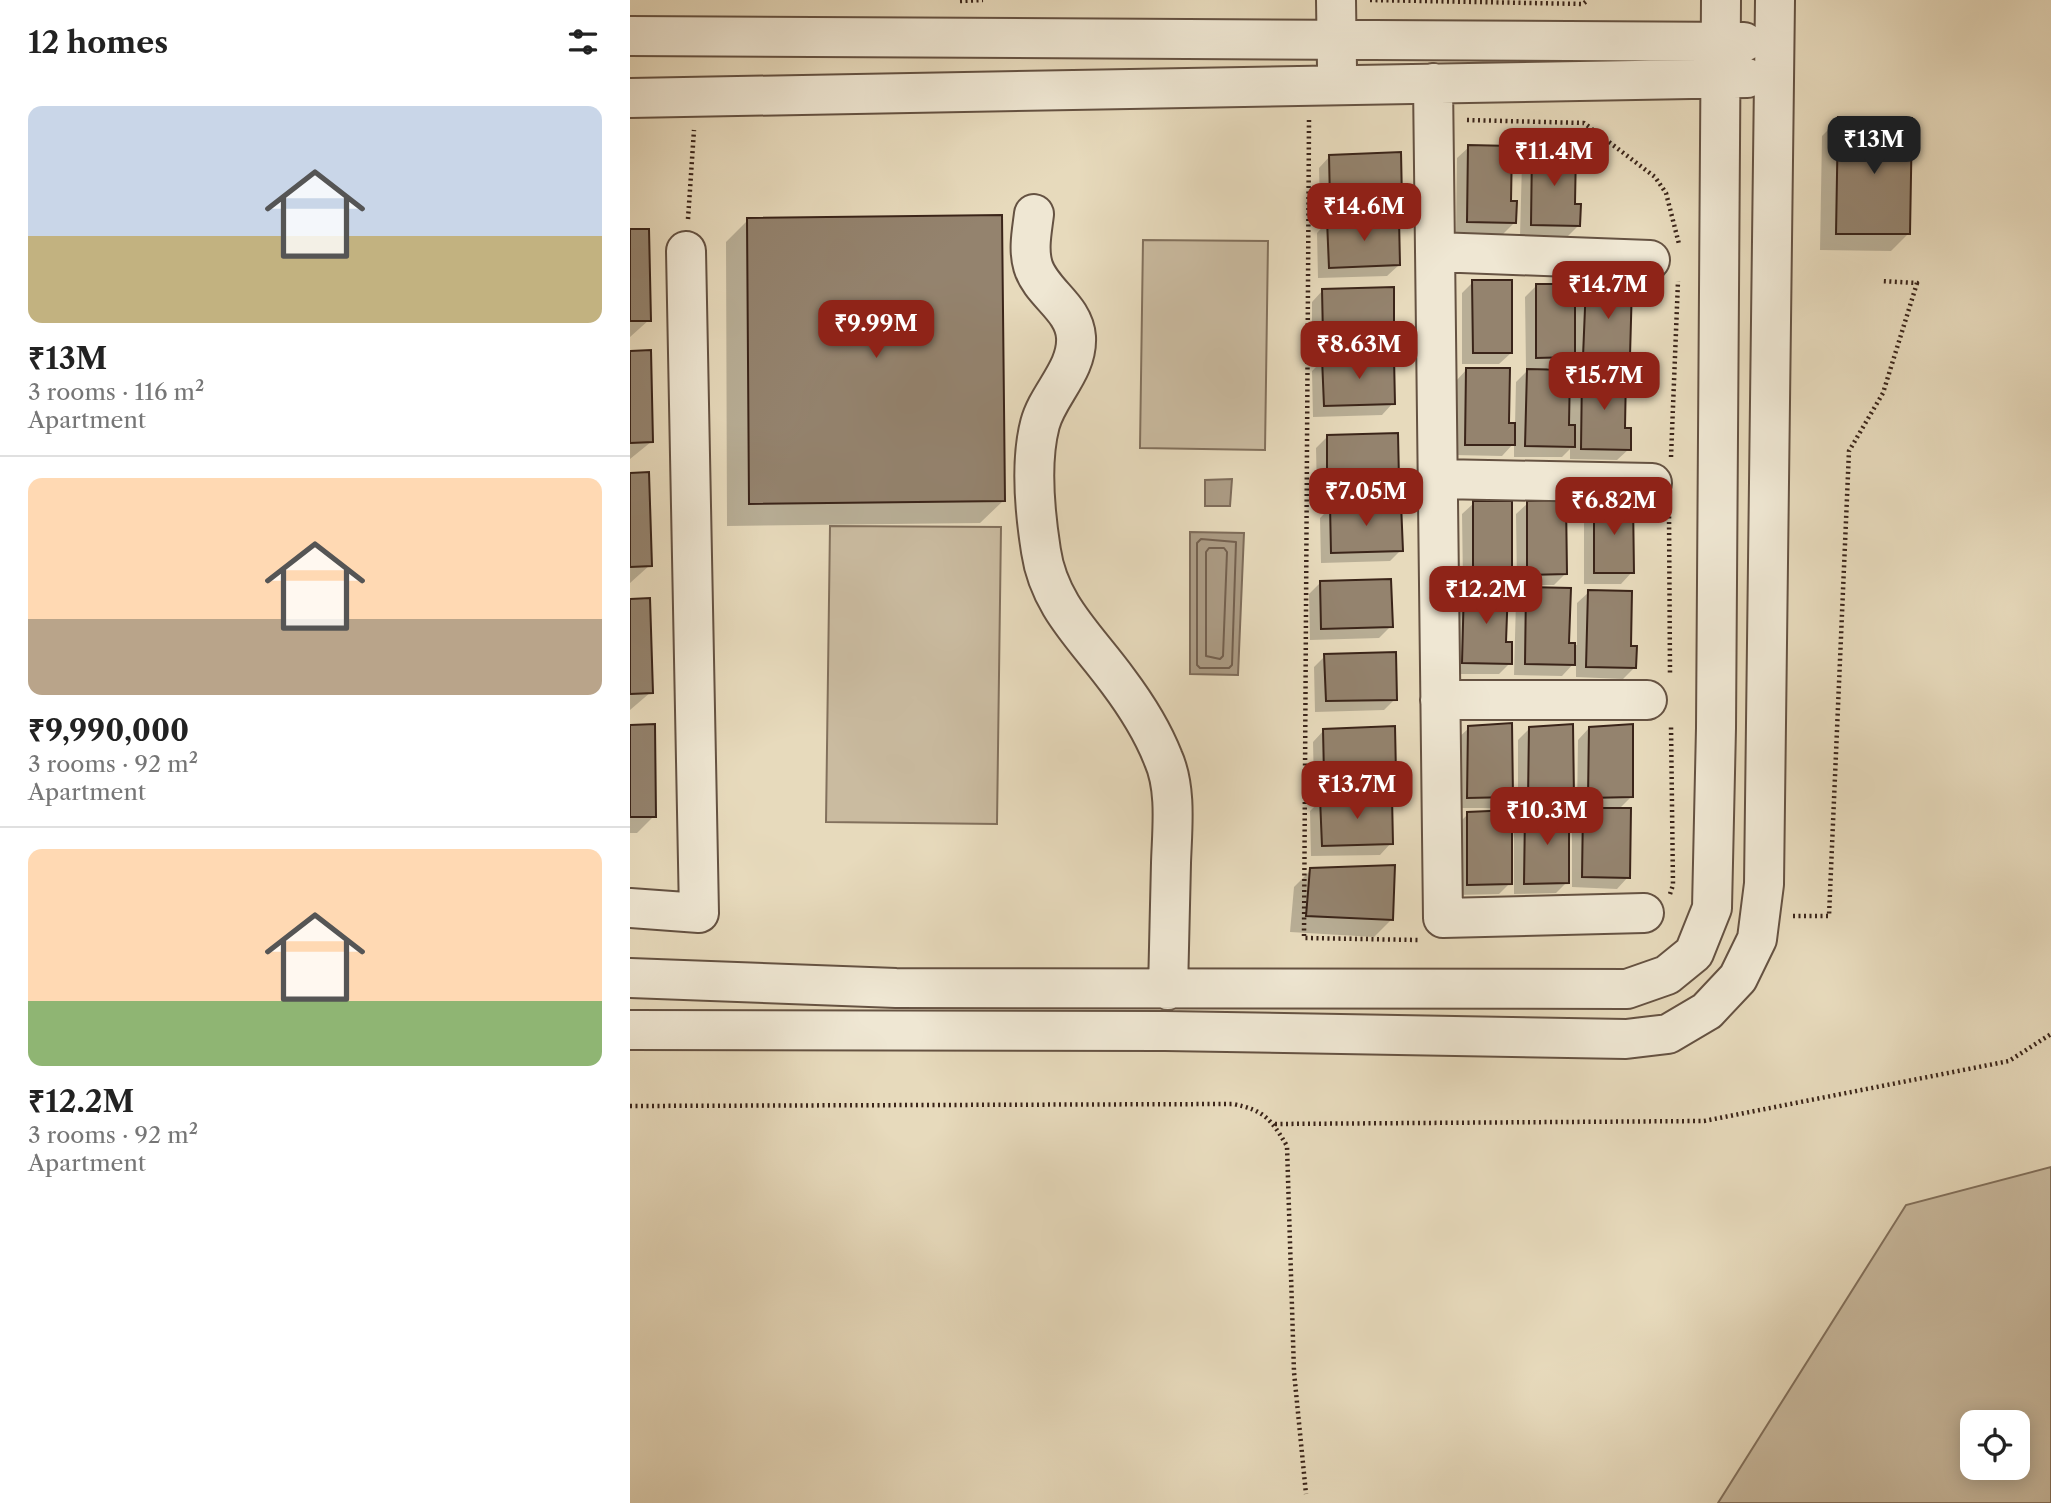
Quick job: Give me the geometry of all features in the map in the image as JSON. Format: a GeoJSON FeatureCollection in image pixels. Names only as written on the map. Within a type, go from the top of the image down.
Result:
{"type":"FeatureCollection","features":[{"type":"Feature","properties":{"kind":"street"},"geometry":{"type":"LineString","coordinates":[[1336,0],[1337,85]]}},
{"type":"Feature","properties":{"kind":"street"},"geometry":{"type":"LineString","coordinates":[[630,978],[896,988],[1627,989],[1667,975],[1694,953],[1712,908],[1721,0]]}},
{"type":"Feature","properties":{"kind":"street"},"geometry":{"type":"LineString","coordinates":[[630,1030],[1152,1031],[1626,1039],[1668,1034],[1707,1011],[1738,978],[1757,939],[1764,884],[1774,0]]}},
{"type":"Feature","properties":{"kind":"street"},"geometry":{"type":"LineString","coordinates":[[630,36],[1337,41],[1721,60],[1774,60]]}},
{"type":"Feature","properties":{"kind":"street"},"geometry":{"type":"LineString","coordinates":[[630,98],[1433,83],[1721,60]]}},
{"type":"Feature","properties":{"kind":"street"},"geometry":{"type":"LineString","coordinates":[[1433,83],[1443,918],[1654,909]]}},
{"type":"Feature","properties":{"kind":"street"},"geometry":{"type":"LineString","coordinates":[[1034,214],[1030,247],[1034,268],[1071,317],[1076,336],[1075,352],[1069,370],[1050,399],[1040,425],[1036,455],[1041,552],[1052,593],[1070,623],[1117,679],[1145,719],[1165,761],[1172,801],[1168,990]]}},
{"type":"Feature","properties":{"kind":"street"},"geometry":{"type":"LineString","coordinates":[[630,908],[699,913],[686,251]]}},
{"type":"Feature","properties":{"kind":"street"},"geometry":{"type":"LineString","coordinates":[[1435,251],[1669,264]]}},
{"type":"Feature","properties":{"kind":"street"},"geometry":{"type":"LineString","coordinates":[[1438,479],[1664,485]]}},
{"type":"Feature","properties":{"kind":"street"},"geometry":{"type":"LineString","coordinates":[[1718,505],[1769,499]]}},
{"type":"Feature","properties":{"kind":"street"},"geometry":{"type":"LineString","coordinates":[[1440,700],[1663,700]]}},
{"type":"Feature","properties":{"kind":"street"},"geometry":{"type":"LineString","coordinates":[[1694,953],[1738,978]]}},
{"type":"Feature","properties":{"kind":"street"},"geometry":{"type":"LineString","coordinates":[[1441,1036],[1442,989]]}},
{"type":"Feature","properties":{"kind":"path"},"geometry":{"type":"LineString","coordinates":[[1367,0],[1583,4],[1588,0]]}},
{"type":"Feature","properties":{"kind":"path"},"geometry":{"type":"LineString","coordinates":[[1309,120],[1304,938],[1425,940]]}},
{"type":"Feature","properties":{"kind":"path"},"geometry":{"type":"LineString","coordinates":[[686,251],[694,122]]}},
{"type":"Feature","properties":{"kind":"path"},"geometry":{"type":"LineString","coordinates":[[1584,123],[1655,177],[1666,193],[1679,238],[1669,264],[1664,485],[1663,700],[1673,886],[1654,909]]}},
{"type":"Feature","properties":{"kind":"path"},"geometry":{"type":"LineString","coordinates":[[1760,916],[1829,916],[1849,451],[1883,393],[1917,283],[1881,281]]}},
{"type":"Feature","properties":{"kind":"path"},"geometry":{"type":"LineString","coordinates":[[1275,1124],[1704,1121],[2009,1061],[2051,1034]]}},
{"type":"Feature","properties":{"kind":"path"},"geometry":{"type":"LineString","coordinates":[[630,1106],[1233,1104],[1256,1109],[1275,1124],[1287,1146],[1294,1373],[1306,1494]]}},
{"type":"Feature","properties":{"kind":"shaded area"},"geometry":{"type":"Polygon","coordinates":[[[1143,240],[1268,241],[1265,450],[1140,448],[1143,240]]]}},
{"type":"Feature","properties":{"kind":"shaded area"},"geometry":{"type":"Polygon","coordinates":[[[830,526],[1001,527],[997,824],[826,822],[830,526]]]}},
{"type":"Feature","properties":{"kind":"shaded area"},"geometry":{"type":"Polygon","coordinates":[[[2051,1167],[2051,1503],[1718,1503],[1906,1205],[2051,1167]]]}},
{"type":"Feature","properties":{"kind":"water"},"geometry":{"type":"Polygon","coordinates":[[[1232,479],[1230,506],[1205,506],[1205,480],[1232,479]]]}},
{"type":"Feature","properties":{"kind":"water"},"geometry":{"type":"Polygon","coordinates":[[[1190,532],[1244,533],[1238,675],[1190,674],[1190,532]]]}},
{"type":"Feature","properties":{"kind":"building"},"geometry":{"type":"Polygon","coordinates":[[[1838,117],[1912,118],[1910,234],[1836,234],[1838,117]]]}},
{"type":"Feature","properties":{"kind":"building"},"geometry":{"type":"Polygon","coordinates":[[[1468,145],[1512,146],[1511,201],[1517,201],[1516,223],[1467,222],[1468,145]]]}},
{"type":"Feature","properties":{"kind":"building"},"geometry":{"type":"Polygon","coordinates":[[[1532,149],[1576,149],[1575,204],[1581,204],[1580,226],[1531,225],[1532,149]]]}},
{"type":"Feature","properties":{"kind":"building"},"geometry":{"type":"Polygon","coordinates":[[[1401,152],[1402,200],[1330,202],[1329,155],[1401,152]]]}},
{"type":"Feature","properties":{"kind":"building"},"geometry":{"type":"Polygon","coordinates":[[[1002,215],[1005,501],[749,504],[747,218],[1002,215]]]}},
{"type":"Feature","properties":{"kind":"building"},"geometry":{"type":"Polygon","coordinates":[[[1399,218],[1400,265],[1329,268],[1327,220],[1399,218]]]}},
{"type":"Feature","properties":{"kind":"building"},"geometry":{"type":"Polygon","coordinates":[[[630,229],[649,229],[651,321],[630,321],[630,229]]]}},
{"type":"Feature","properties":{"kind":"building"},"geometry":{"type":"Polygon","coordinates":[[[1472,280],[1512,280],[1512,353],[1473,353],[1472,280]]]}},
{"type":"Feature","properties":{"kind":"building"},"geometry":{"type":"Polygon","coordinates":[[[1536,284],[1575,284],[1575,357],[1536,358],[1536,284]]]}},
{"type":"Feature","properties":{"kind":"building"},"geometry":{"type":"Polygon","coordinates":[[[1586,284],[1632,285],[1630,356],[1583,357],[1586,284]]]}},
{"type":"Feature","properties":{"kind":"building"},"geometry":{"type":"Polygon","coordinates":[[[1394,287],[1394,334],[1323,337],[1322,289],[1394,287]]]}},
{"type":"Feature","properties":{"kind":"building"},"geometry":{"type":"Polygon","coordinates":[[[651,350],[653,442],[630,443],[630,351],[651,350]]]}},
{"type":"Feature","properties":{"kind":"building"},"geometry":{"type":"Polygon","coordinates":[[[1394,357],[1395,404],[1324,406],[1322,358],[1394,357]]]}},
{"type":"Feature","properties":{"kind":"building"},"geometry":{"type":"Polygon","coordinates":[[[1466,368],[1510,368],[1509,423],[1515,423],[1515,445],[1465,445],[1466,368]]]}},
{"type":"Feature","properties":{"kind":"building"},"geometry":{"type":"Polygon","coordinates":[[[1527,369],[1570,370],[1569,425],[1575,425],[1575,447],[1525,446],[1527,369]]]}},
{"type":"Feature","properties":{"kind":"building"},"geometry":{"type":"Polygon","coordinates":[[[1582,372],[1626,373],[1625,428],[1631,428],[1631,450],[1581,449],[1582,372]]]}},
{"type":"Feature","properties":{"kind":"building"},"geometry":{"type":"Polygon","coordinates":[[[1398,433],[1399,480],[1327,483],[1327,435],[1398,433]]]}},
{"type":"Feature","properties":{"kind":"building"},"geometry":{"type":"Polygon","coordinates":[[[649,472],[652,566],[630,567],[630,473],[649,472]]]}},
{"type":"Feature","properties":{"kind":"building"},"geometry":{"type":"Polygon","coordinates":[[[1566,500],[1567,574],[1527,575],[1527,501],[1566,500]]]}},
{"type":"Feature","properties":{"kind":"building"},"geometry":{"type":"Polygon","coordinates":[[[1594,500],[1633,500],[1634,573],[1594,573],[1594,500]]]}},
{"type":"Feature","properties":{"kind":"building"},"geometry":{"type":"Polygon","coordinates":[[[1473,501],[1512,501],[1512,575],[1473,575],[1473,501]]]}},
{"type":"Feature","properties":{"kind":"building"},"geometry":{"type":"Polygon","coordinates":[[[1401,503],[1403,551],[1331,553],[1330,505],[1401,503]]]}},
{"type":"Feature","properties":{"kind":"building"},"geometry":{"type":"Polygon","coordinates":[[[1391,579],[1393,627],[1321,629],[1320,581],[1391,579]]]}},
{"type":"Feature","properties":{"kind":"building"},"geometry":{"type":"Polygon","coordinates":[[[1464,586],[1508,587],[1506,642],[1512,642],[1512,664],[1462,663],[1464,586]]]}},
{"type":"Feature","properties":{"kind":"building"},"geometry":{"type":"Polygon","coordinates":[[[1526,587],[1571,588],[1569,643],[1575,643],[1575,665],[1525,664],[1526,587]]]}},
{"type":"Feature","properties":{"kind":"building"},"geometry":{"type":"Polygon","coordinates":[[[1588,590],[1632,591],[1631,646],[1637,646],[1636,668],[1586,667],[1588,590]]]}},
{"type":"Feature","properties":{"kind":"building"},"geometry":{"type":"Polygon","coordinates":[[[650,598],[653,693],[630,694],[630,599],[650,598]]]}},
{"type":"Feature","properties":{"kind":"building"},"geometry":{"type":"Polygon","coordinates":[[[1396,652],[1397,700],[1326,701],[1324,654],[1396,652]]]}},
{"type":"Feature","properties":{"kind":"building"},"geometry":{"type":"Polygon","coordinates":[[[1512,723],[1513,797],[1467,798],[1468,726],[1512,723]]]}},
{"type":"Feature","properties":{"kind":"building"},"geometry":{"type":"Polygon","coordinates":[[[655,724],[656,817],[630,817],[630,725],[655,724]]]}},
{"type":"Feature","properties":{"kind":"building"},"geometry":{"type":"Polygon","coordinates":[[[1573,724],[1574,798],[1528,799],[1529,727],[1573,724]]]}},
{"type":"Feature","properties":{"kind":"building"},"geometry":{"type":"Polygon","coordinates":[[[1633,724],[1633,797],[1588,798],[1589,727],[1633,724]]]}},
{"type":"Feature","properties":{"kind":"building"},"geometry":{"type":"Polygon","coordinates":[[[1395,726],[1396,774],[1324,776],[1323,729],[1395,726]]]}},
{"type":"Feature","properties":{"kind":"building"},"geometry":{"type":"Polygon","coordinates":[[[1392,796],[1393,844],[1322,846],[1320,798],[1392,796]]]}},
{"type":"Feature","properties":{"kind":"building"},"geometry":{"type":"Polygon","coordinates":[[[1583,808],[1631,808],[1630,878],[1582,877],[1583,808]]]}},
{"type":"Feature","properties":{"kind":"building"},"geometry":{"type":"Polygon","coordinates":[[[1569,809],[1569,883],[1524,884],[1525,812],[1569,809]]]}},
{"type":"Feature","properties":{"kind":"building"},"geometry":{"type":"Polygon","coordinates":[[[1512,810],[1512,884],[1467,885],[1467,812],[1512,810]]]}},
{"type":"Feature","properties":{"kind":"building"},"geometry":{"type":"Polygon","coordinates":[[[1395,865],[1393,920],[1306,916],[1310,868],[1395,865]]]}}]}
